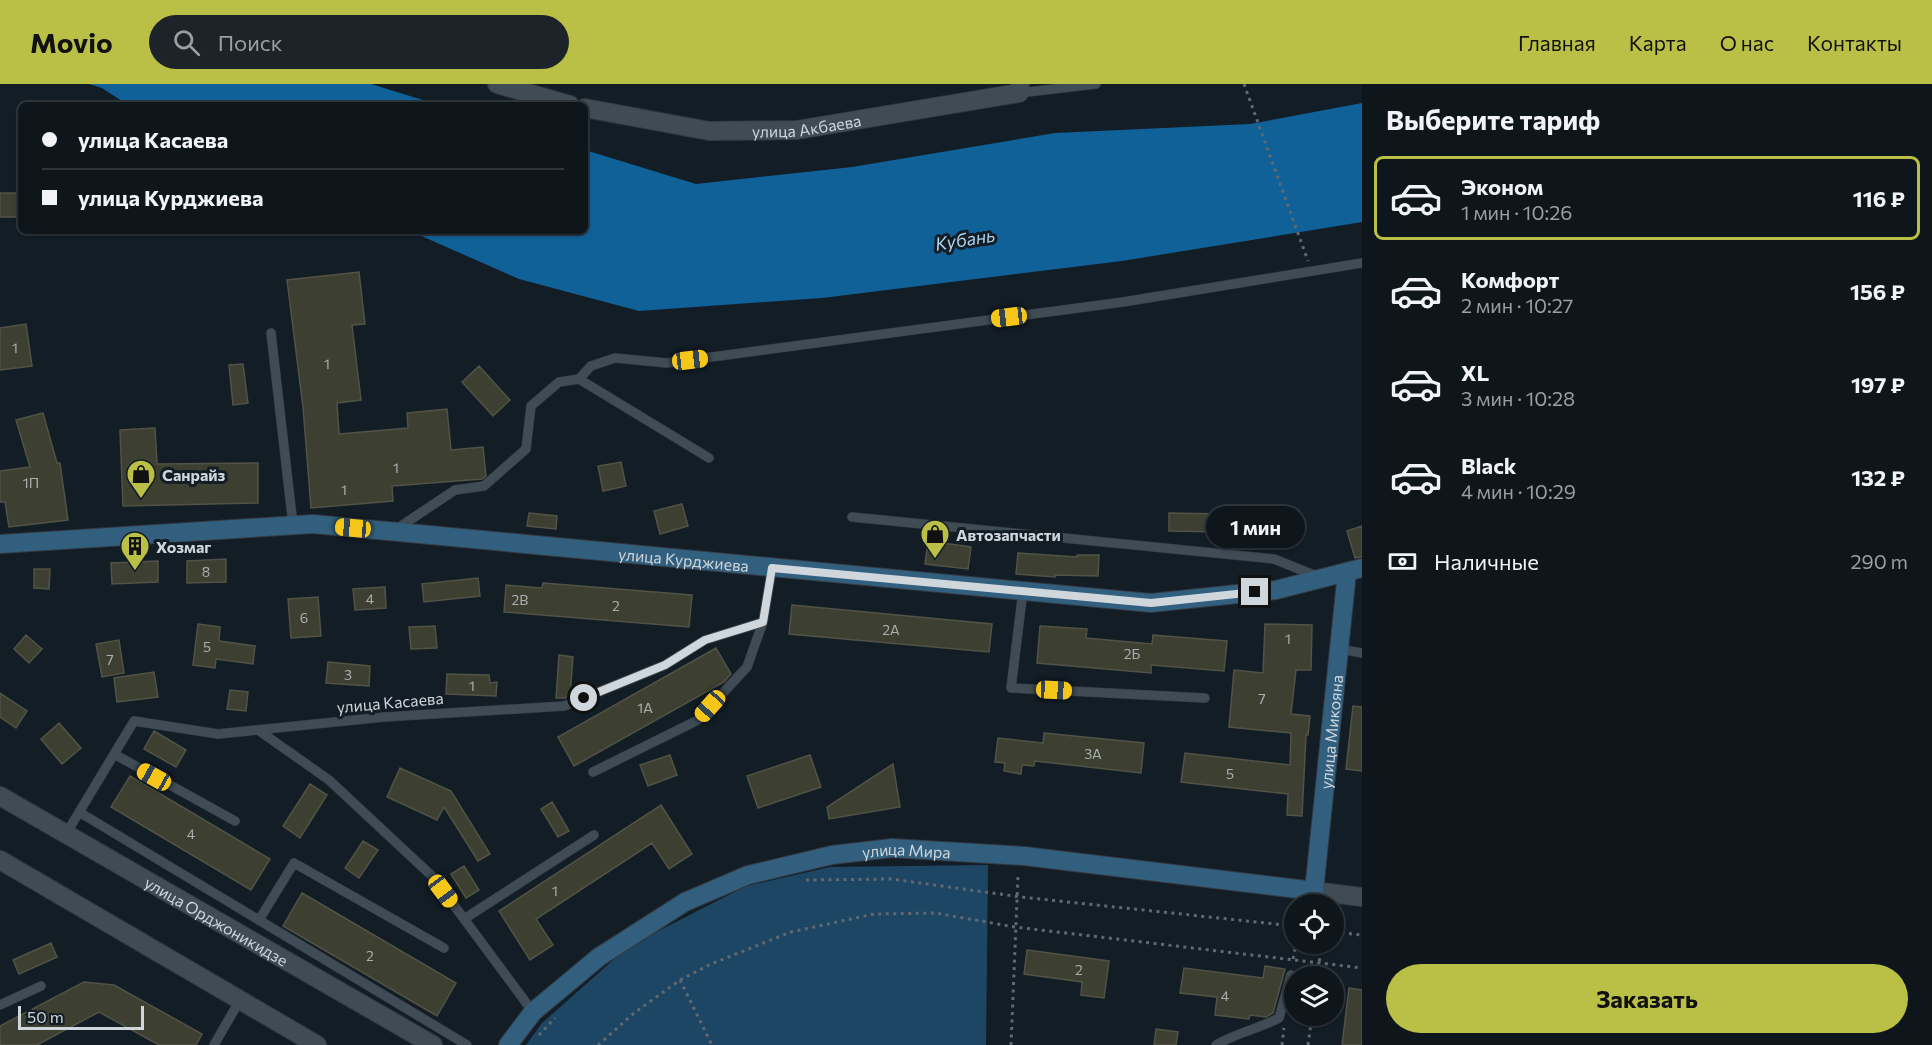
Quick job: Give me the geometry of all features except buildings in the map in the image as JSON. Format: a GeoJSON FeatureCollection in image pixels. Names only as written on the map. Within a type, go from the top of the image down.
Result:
{"type":"FeatureCollection","features":[{"type":"Feature","properties":{"kind":"street"},"geometry":{"type":"LineString","coordinates":[[497,84],[560,102]]}},
{"type":"Feature","properties":{"kind":"street","name":"улица Акбаева"},"geometry":{"type":"LineString","coordinates":[[588,109],[709,132],[797,130],[1019,88]]}},
{"type":"Feature","properties":{"kind":"street","name":"улица Курджиева"},"geometry":{"type":"LineString","coordinates":[[0,544],[314,524],[1151,603],[1276,590],[1354,570]]}},
{"type":"Feature","properties":{"kind":"street","name":"улица Микояна"},"geometry":{"type":"LineString","coordinates":[[1314,891],[1340,649],[1354,570]]}},
{"type":"Feature","properties":{"kind":"street","name":"улица Орджоникидзе"},"geometry":{"type":"LineString","coordinates":[[0,796],[433,1045]]}},
{"type":"Feature","properties":{"kind":"street","name":"улица Мира"},"geometry":{"type":"LineString","coordinates":[[508,1045],[533,1012],[599,957],[685,902],[748,875],[832,855],[891,848],[1024,856],[1362,897]]}},
{"type":"Feature","properties":{"kind":"street"},"geometry":{"type":"LineString","coordinates":[[0,860],[317,1045]]}},
{"type":"Feature","properties":{"kind":"lane"},"geometry":{"type":"LineString","coordinates":[[1019,88],[1096,84]]}},
{"type":"Feature","properties":{"kind":"lane"},"geometry":{"type":"LineString","coordinates":[[579,379],[591,366],[615,358],[667,363],[1123,302],[1362,263]]}},
{"type":"Feature","properties":{"kind":"lane"},"geometry":{"type":"LineString","coordinates":[[270,333],[293,525]]}},
{"type":"Feature","properties":{"kind":"lane"},"geometry":{"type":"LineString","coordinates":[[393,532],[454,490],[484,486],[526,449],[531,406],[559,382],[579,379],[709,458]]}},
{"type":"Feature","properties":{"kind":"lane"},"geometry":{"type":"LineString","coordinates":[[852,517],[1274,559],[1321,578]]}},
{"type":"Feature","properties":{"kind":"lane"},"geometry":{"type":"LineString","coordinates":[[593,772],[698,720],[747,667],[763,622],[772,568]]}},
{"type":"Feature","properties":{"kind":"lane"},"geometry":{"type":"LineString","coordinates":[[1023,591],[1011,688],[1205,698]]}},
{"type":"Feature","properties":{"kind":"lane","name":"улица Касаева"},"geometry":{"type":"LineString","coordinates":[[66,834],[134,721],[218,734],[384,717],[564,706],[665,665],[705,640],[763,622]]}},
{"type":"Feature","properties":{"kind":"lane"},"geometry":{"type":"LineString","coordinates":[[1340,649],[1362,653]]}},
{"type":"Feature","properties":{"kind":"lane"},"geometry":{"type":"LineString","coordinates":[[258,730],[328,780],[433,877],[533,1012]]}},
{"type":"Feature","properties":{"kind":"lane"},"geometry":{"type":"LineString","coordinates":[[114,754],[235,821]]}},
{"type":"Feature","properties":{"kind":"lane"},"geometry":{"type":"LineString","coordinates":[[79,812],[467,1045]]}},
{"type":"Feature","properties":{"kind":"lane"},"geometry":{"type":"LineString","coordinates":[[464,920],[594,835]]}},
{"type":"Feature","properties":{"kind":"lane"},"geometry":{"type":"LineString","coordinates":[[259,920],[294,863],[444,948]]}},
{"type":"Feature","properties":{"kind":"lane"},"geometry":{"type":"LineString","coordinates":[[0,1005],[41,986]]}},
{"type":"Feature","properties":{"kind":"lane"},"geometry":{"type":"LineString","coordinates":[[214,1045],[240,1000]]}},
{"type":"Feature","properties":{"kind":"lane"},"geometry":{"type":"LineString","coordinates":[[1216,1045],[1230,1036],[1260,1028],[1279,1018],[1284,1000]]}},
{"type":"Feature","properties":{"kind":"path"},"geometry":{"type":"LineString","coordinates":[[1244,84],[1250,95],[1303,245]]}},
{"type":"Feature","properties":{"kind":"path"},"geometry":{"type":"LineString","coordinates":[[1011,1045],[1018,876]]}},
{"type":"Feature","properties":{"kind":"path"},"geometry":{"type":"LineString","coordinates":[[801,880],[891,879],[1017,896],[1284,925]]}},
{"type":"Feature","properties":{"kind":"path"},"geometry":{"type":"LineString","coordinates":[[598,1045],[633,1013],[680,980],[711,964],[791,932],[874,915],[935,913],[1016,927],[1362,969]]}},
{"type":"Feature","properties":{"kind":"path"},"geometry":{"type":"LineString","coordinates":[[1344,933],[1362,935]]}},
{"type":"Feature","properties":{"kind":"path"},"geometry":{"type":"LineString","coordinates":[[1319,964],[1320,954]]}},
{"type":"Feature","properties":{"kind":"path"},"geometry":{"type":"LineString","coordinates":[[680,980],[712,1045]]}},
{"type":"Feature","properties":{"kind":"path"},"geometry":{"type":"LineString","coordinates":[[538,1036],[560,1012]]}},
{"type":"Feature","properties":{"kind":"path"},"geometry":{"type":"LineString","coordinates":[[1308,1045],[1311,1026]]}},
{"type":"Feature","properties":{"kind":"shaded area"},"geometry":{"type":"Polygon","coordinates":[[[988,865],[986,1045],[526,1045],[542,1023],[629,946],[746,886],[830,867],[988,865]]]}},
{"type":"Feature","properties":{"kind":"water"},"geometry":{"type":"Polygon","coordinates":[[[89,84],[371,84],[429,102],[123,102],[102,88],[89,84]]]}},
{"type":"Feature","properties":{"kind":"water","name":"Кубань"},"geometry":{"type":"Polygon","coordinates":[[[1362,103],[1362,222],[1122,261],[822,298],[639,311],[519,279],[417,234],[588,234],[588,151],[696,184],[852,167],[1055,133],[1250,124],[1362,103]]]}},
{"type":"Feature","properties":{"kind":"place","name":"Санрайз"},"geometry":{"type":"Point","coordinates":[141,500]}},
{"type":"Feature","properties":{"kind":"place","name":"Автозапчасти"},"geometry":{"type":"Point","coordinates":[935,560]}},
{"type":"Feature","properties":{"kind":"place","name":"Хозмаг"},"geometry":{"type":"Point","coordinates":[135,572]}},
{"type":"Feature","properties":{"kind":"route"},"geometry":{"type":"LineString","coordinates":[[584,698],[665,665],[705,640],[763,622],[772,568],[1151,603],[1255,592]]}}]}
